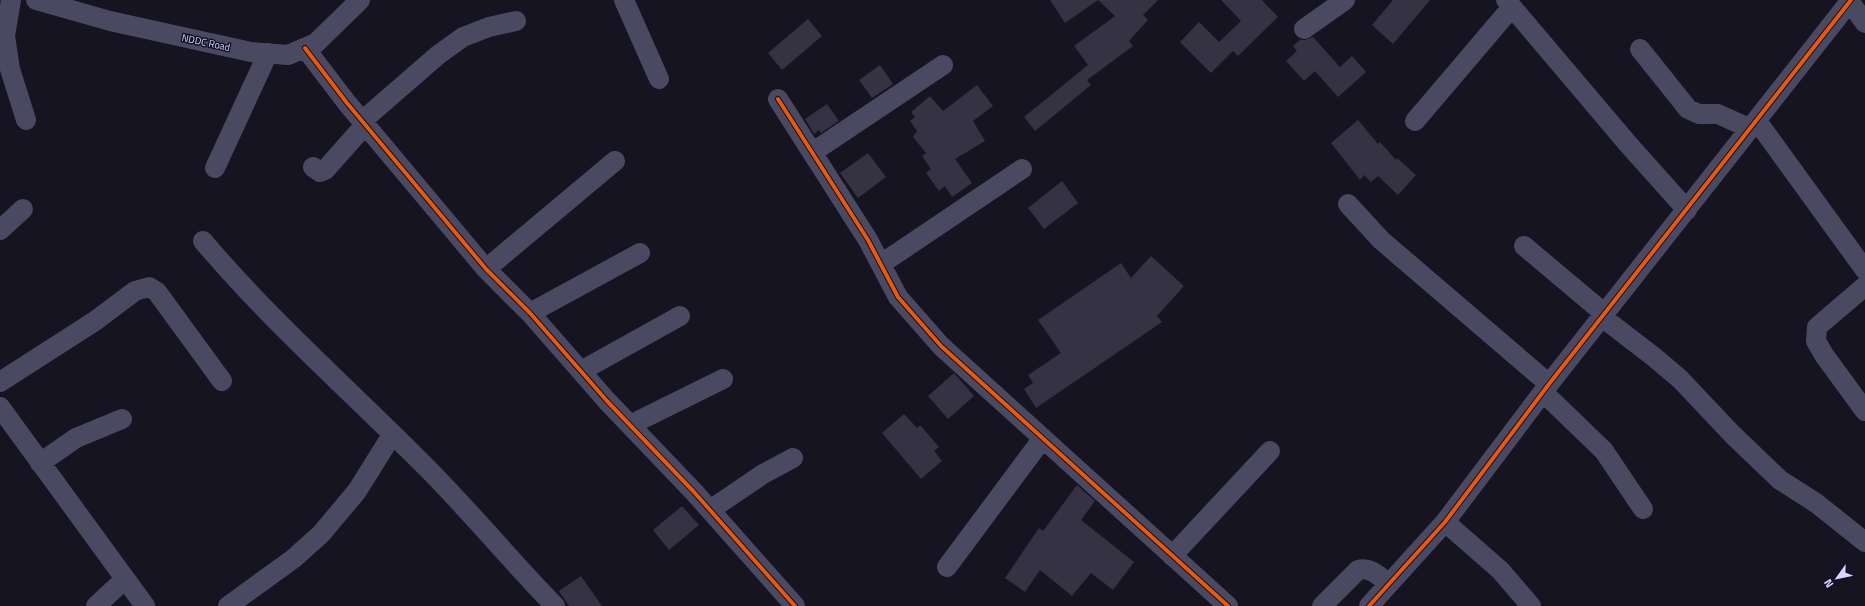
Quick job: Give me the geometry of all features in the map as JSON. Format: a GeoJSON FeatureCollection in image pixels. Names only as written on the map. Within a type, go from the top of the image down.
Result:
{"type":"FeatureCollection","features":[{"type":"Feature","properties":{"kind":"street"},"geometry":{"type":"LineString","coordinates":[[11,0],[5,36],[10,69],[26,120]]}},
{"type":"Feature","properties":{"kind":"street","name":"NDDC Road"},"geometry":{"type":"LineString","coordinates":[[36,0],[96,8],[252,52],[288,55],[316,43],[360,0]]}},
{"type":"Feature","properties":{"kind":"street"},"geometry":{"type":"LineString","coordinates":[[624,0],[659,79]]}},
{"type":"Feature","properties":{"kind":"street"},"geometry":{"type":"LineString","coordinates":[[1304,29],[1345,0]]}},
{"type":"Feature","properties":{"kind":"street"},"geometry":{"type":"LineString","coordinates":[[1370,606],[1445,522],[1546,388],[1850,1],[1865,23]]}},
{"type":"Feature","properties":{"kind":"street"},"geometry":{"type":"LineString","coordinates":[[1415,121],[1509,4],[1628,144],[1687,210]]}},
{"type":"Feature","properties":{"kind":"street"},"geometry":{"type":"LineString","coordinates":[[313,168],[320,172],[325,170],[364,123],[438,55],[463,37],[489,27],[516,20]]}},
{"type":"Feature","properties":{"kind":"street"},"geometry":{"type":"LineString","coordinates":[[305,48],[364,123],[486,269],[530,313],[630,425],[710,510],[795,606]]}},
{"type":"Feature","properties":{"kind":"street"},"geometry":{"type":"LineString","coordinates":[[1640,50],[1688,109],[1700,114],[1718,114],[1754,124],[1865,270]]}},
{"type":"Feature","properties":{"kind":"street"},"geometry":{"type":"LineString","coordinates":[[215,168],[268,53]]}},
{"type":"Feature","properties":{"kind":"street"},"geometry":{"type":"LineString","coordinates":[[813,152],[943,65]]}},
{"type":"Feature","properties":{"kind":"street"},"geometry":{"type":"LineString","coordinates":[[778,99],[868,240],[898,297],[941,346],[1228,606]]}},
{"type":"Feature","properties":{"kind":"street"},"geometry":{"type":"LineString","coordinates":[[486,269],[615,161]]}},
{"type":"Feature","properties":{"kind":"street"},"geometry":{"type":"LineString","coordinates":[[881,264],[1022,169]]}},
{"type":"Feature","properties":{"kind":"street"},"geometry":{"type":"LineString","coordinates":[[1348,204],[1381,240],[1546,388],[1604,451],[1643,509]]}},
{"type":"Feature","properties":{"kind":"street"},"geometry":{"type":"LineString","coordinates":[[0,230],[23,209]]}},
{"type":"Feature","properties":{"kind":"street"},"geometry":{"type":"LineString","coordinates":[[203,241],[254,298],[418,459],[554,606]]}},
{"type":"Feature","properties":{"kind":"street"},"geometry":{"type":"LineString","coordinates":[[1524,246],[1604,316],[1680,379],[1732,434],[1780,480],[1816,504],[1865,542]]}},
{"type":"Feature","properties":{"kind":"street"},"geometry":{"type":"LineString","coordinates":[[530,313],[640,253]]}},
{"type":"Feature","properties":{"kind":"street"},"geometry":{"type":"LineString","coordinates":[[1865,286],[1817,327],[1816,340],[1824,355],[1865,411]]}},
{"type":"Feature","properties":{"kind":"street"},"geometry":{"type":"LineString","coordinates":[[0,382],[95,321],[136,291],[149,287],[158,292],[222,381]]}},
{"type":"Feature","properties":{"kind":"street"},"geometry":{"type":"LineString","coordinates":[[581,371],[680,316]]}},
{"type":"Feature","properties":{"kind":"street"},"geometry":{"type":"LineString","coordinates":[[630,425],[723,379]]}},
{"type":"Feature","properties":{"kind":"street"},"geometry":{"type":"LineString","coordinates":[[40,463],[76,438],[122,419]]}},
{"type":"Feature","properties":{"kind":"street"},"geometry":{"type":"LineString","coordinates":[[4,420],[40,463],[145,606]]}},
{"type":"Feature","properties":{"kind":"street"},"geometry":{"type":"LineString","coordinates":[[228,606],[293,559],[321,534],[357,491],[392,435]]}},
{"type":"Feature","properties":{"kind":"street"},"geometry":{"type":"LineString","coordinates":[[947,567],[1043,438]]}},
{"type":"Feature","properties":{"kind":"street"},"geometry":{"type":"LineString","coordinates":[[1172,556],[1270,451]]}},
{"type":"Feature","properties":{"kind":"street"},"geometry":{"type":"LineString","coordinates":[[710,510],[763,474],[792,458]]}},
{"type":"Feature","properties":{"kind":"street"},"geometry":{"type":"LineString","coordinates":[[1445,522],[1500,570],[1531,606]]}},
{"type":"Feature","properties":{"kind":"street"},"geometry":{"type":"LineString","coordinates":[[1322,606],[1358,570],[1364,568],[1368,568],[1389,584]]}},
{"type":"Feature","properties":{"kind":"street"},"geometry":{"type":"LineString","coordinates":[[96,606],[125,579]]}},
{"type":"Feature","properties":{"kind":"building"},"geometry":{"type":"Polygon","coordinates":[[[1050,0],[1098,0],[1065,23],[1050,0]]]}},
{"type":"Feature","properties":{"kind":"building"},"geometry":{"type":"Polygon","coordinates":[[[1098,0],[1158,0],[1143,15],[1148,20],[1129,41],[1133,46],[1087,80],[1091,85],[1035,131],[1024,117],[1088,65],[1074,46],[1115,16],[1098,0]]]}},
{"type":"Feature","properties":{"kind":"building"},"geometry":{"type":"Polygon","coordinates":[[[1221,0],[1262,0],[1278,17],[1238,56],[1233,51],[1211,73],[1180,42],[1199,22],[1219,42],[1241,21],[1221,0]]]}},
{"type":"Feature","properties":{"kind":"building"},"geometry":{"type":"Polygon","coordinates":[[[1393,0],[1430,0],[1393,44],[1372,25],[1393,0]]]}},
{"type":"Feature","properties":{"kind":"building"},"geometry":{"type":"Polygon","coordinates":[[[808,19],[822,36],[782,70],[768,53],[808,19]]]}},
{"type":"Feature","properties":{"kind":"building"},"geometry":{"type":"Polygon","coordinates":[[[1313,37],[1340,67],[1352,56],[1366,72],[1338,97],[1315,71],[1304,81],[1286,61],[1297,51],[1293,46],[1300,40],[1313,37]]]}},
{"type":"Feature","properties":{"kind":"building"},"geometry":{"type":"Polygon","coordinates":[[[880,65],[893,84],[872,98],[859,80],[880,65]]]}},
{"type":"Feature","properties":{"kind":"building"},"geometry":{"type":"Polygon","coordinates":[[[977,85],[993,106],[973,121],[985,141],[955,159],[972,183],[952,197],[945,186],[939,191],[926,173],[931,169],[922,156],[926,153],[913,137],[917,131],[910,121],[915,117],[911,112],[930,96],[943,111],[977,85]]]}},
{"type":"Feature","properties":{"kind":"building"},"geometry":{"type":"Polygon","coordinates":[[[827,104],[839,121],[821,133],[819,130],[814,134],[805,119],[827,104]]]}},
{"type":"Feature","properties":{"kind":"building"},"geometry":{"type":"Polygon","coordinates":[[[1358,120],[1378,144],[1380,142],[1396,160],[1397,158],[1416,175],[1398,195],[1378,176],[1371,182],[1364,175],[1360,180],[1331,143],[1358,120]]]}},
{"type":"Feature","properties":{"kind":"building"},"geometry":{"type":"Polygon","coordinates":[[[868,153],[886,177],[858,198],[840,173],[868,153]]]}},
{"type":"Feature","properties":{"kind":"building"},"geometry":{"type":"Polygon","coordinates":[[[1062,181],[1078,203],[1044,229],[1028,208],[1062,181]]]}},
{"type":"Feature","properties":{"kind":"building"},"geometry":{"type":"Polygon","coordinates":[[[1151,256],[1184,286],[1157,316],[1162,322],[1036,408],[1024,389],[1033,383],[1028,375],[1061,353],[1038,320],[1121,263],[1131,278],[1151,256]]]}},
{"type":"Feature","properties":{"kind":"building"},"geometry":{"type":"Polygon","coordinates":[[[954,373],[974,396],[948,419],[928,396],[954,373]]]}},
{"type":"Feature","properties":{"kind":"building"},"geometry":{"type":"Polygon","coordinates":[[[904,414],[917,428],[920,425],[939,447],[934,451],[942,461],[921,479],[882,433],[904,414]]]}},
{"type":"Feature","properties":{"kind":"building"},"geometry":{"type":"Polygon","coordinates":[[[1077,485],[1095,501],[1081,520],[1134,562],[1113,590],[1091,573],[1072,596],[1040,570],[1025,592],[1005,578],[1039,528],[1043,531],[1077,485]]]}},
{"type":"Feature","properties":{"kind":"building"},"geometry":{"type":"Polygon","coordinates":[[[682,506],[699,525],[669,550],[653,530],[682,506]]]}},
{"type":"Feature","properties":{"kind":"building"},"geometry":{"type":"Polygon","coordinates":[[[581,576],[602,606],[569,606],[559,591],[581,576]]]}},
{"type":"Feature","properties":{"kind":"cycle path"},"geometry":{"type":"LineString","coordinates":[[1369,606],[1445,522],[1549,384],[1851,0]]}},
{"type":"Feature","properties":{"kind":"cycle path"},"geometry":{"type":"LineString","coordinates":[[305,48],[347,103],[486,269],[530,313],[607,401],[694,492],[795,606]]}},
{"type":"Feature","properties":{"kind":"cycle path"},"geometry":{"type":"LineString","coordinates":[[778,99],[868,240],[898,297],[941,346],[1228,606]]}}]}
